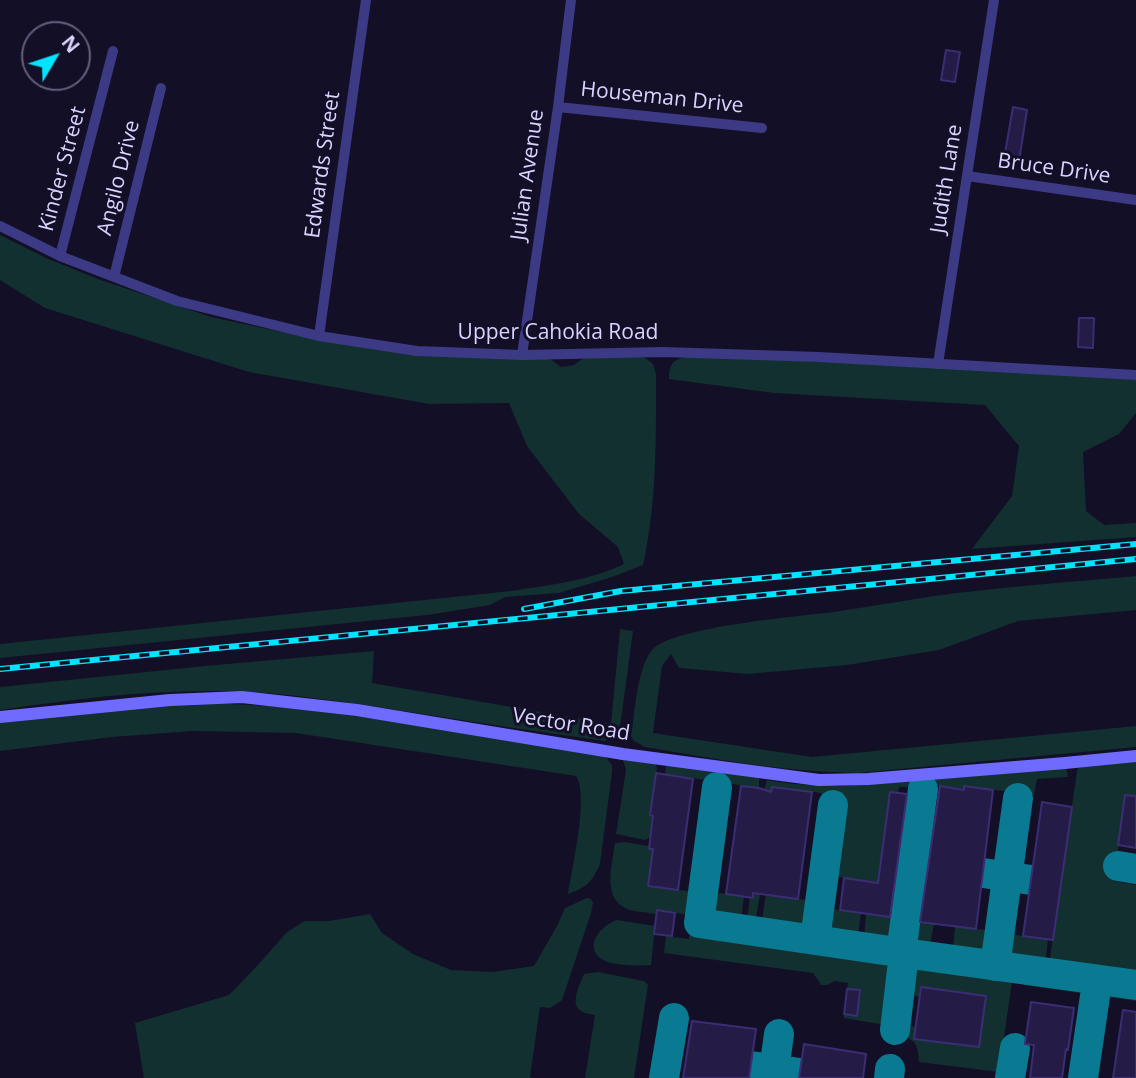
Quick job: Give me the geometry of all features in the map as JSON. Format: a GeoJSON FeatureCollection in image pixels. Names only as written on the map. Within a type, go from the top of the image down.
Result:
{"type":"FeatureCollection","features":[{"type":"Feature","properties":{"kind":"street","name":"Edwards Street"},"geometry":{"type":"LineString","coordinates":[[319,336],[366,0]]}},
{"type":"Feature","properties":{"kind":"street","name":"Julian Avenue"},"geometry":{"type":"LineString","coordinates":[[522,355],[571,0]]}},
{"type":"Feature","properties":{"kind":"street","name":"Judith Lane"},"geometry":{"type":"LineString","coordinates":[[938,364],[994,0]]}},
{"type":"Feature","properties":{"kind":"street","name":"Kinder Street"},"geometry":{"type":"LineString","coordinates":[[60,256],[113,51]]}},
{"type":"Feature","properties":{"kind":"street","name":"Angilo Drive"},"geometry":{"type":"LineString","coordinates":[[114,277],[161,88]]}},
{"type":"Feature","properties":{"kind":"street","name":"Houseman Drive"},"geometry":{"type":"LineString","coordinates":[[558,107],[762,128]]}},
{"type":"Feature","properties":{"kind":"street","name":"Bruce Drive"},"geometry":{"type":"LineString","coordinates":[[967,176],[1136,200]]}},
{"type":"Feature","properties":{"kind":"street","name":"Upper Cahokia Road"},"geometry":{"type":"LineString","coordinates":[[0,226],[60,256],[177,301],[319,336],[416,351],[522,355],[663,352],[819,357],[1136,375]]}},
{"type":"Feature","properties":{"kind":"street","name":"Vector Road"},"geometry":{"type":"LineString","coordinates":[[0,717],[170,700],[242,697],[357,710],[623,754],[819,780],[868,779],[1136,756]]}},
{"type":"Feature","properties":{"kind":"green space"},"geometry":{"type":"Polygon","coordinates":[[[0,235],[46,258],[98,279],[211,317],[334,343],[476,358],[550,359],[561,367],[574,365],[585,357],[644,357],[653,364],[656,374],[656,422],[653,494],[643,565],[559,593],[505,597],[490,605],[427,615],[0,658],[0,644],[511,591],[583,578],[624,564],[618,547],[579,514],[527,446],[509,403],[429,404],[249,372],[45,308],[0,280],[0,235]]]}},
{"type":"Feature","properties":{"kind":"green space"},"geometry":{"type":"Polygon","coordinates":[[[692,357],[1136,376],[1136,413],[1119,434],[1083,452],[1086,511],[1104,525],[1136,523],[1136,537],[972,549],[1012,496],[1019,446],[985,405],[774,393],[669,379],[670,368],[674,362],[692,357]]]}},
{"type":"Feature","properties":{"kind":"green space"},"geometry":{"type":"Polygon","coordinates":[[[1136,576],[1136,610],[1018,621],[939,650],[847,665],[748,674],[679,668],[671,654],[662,666],[653,733],[812,757],[1136,726],[1136,747],[857,773],[777,767],[698,756],[645,747],[631,736],[643,667],[653,649],[665,641],[739,624],[934,596],[1136,576]]]}},
{"type":"Feature","properties":{"kind":"green space"},"geometry":{"type":"Polygon","coordinates":[[[620,629],[633,631],[620,727],[616,735],[605,741],[344,702],[246,692],[138,694],[0,710],[0,687],[374,651],[372,683],[611,724],[620,629]]]}},
{"type":"Feature","properties":{"kind":"green space"},"geometry":{"type":"Polygon","coordinates":[[[185,703],[269,706],[336,714],[605,756],[612,765],[612,772],[600,864],[588,883],[568,894],[580,815],[580,786],[576,776],[296,733],[193,731],[112,737],[0,751],[0,720],[185,703]]]}},
{"type":"Feature","properties":{"kind":"green space"},"geometry":{"type":"Polygon","coordinates":[[[623,760],[655,762],[657,768],[650,815],[654,816],[650,837],[645,840],[616,834],[626,770],[623,760]]]}},
{"type":"Feature","properties":{"kind":"green space"},"geometry":{"type":"Polygon","coordinates":[[[1136,760],[1136,796],[1125,795],[1114,881],[1136,885],[1136,975],[1051,964],[1077,771],[1080,766],[1136,760]]]}},
{"type":"Feature","properties":{"kind":"green space"},"geometry":{"type":"Polygon","coordinates":[[[668,764],[759,778],[759,788],[665,774],[668,764]]]}},
{"type":"Feature","properties":{"kind":"green space"},"geometry":{"type":"Polygon","coordinates":[[[1065,767],[1068,777],[1037,779],[1034,795],[965,786],[964,789],[940,786],[899,787],[898,793],[890,792],[875,915],[900,919],[898,935],[894,942],[864,937],[866,914],[871,914],[875,882],[831,876],[841,802],[826,799],[821,793],[772,787],[756,918],[753,922],[747,921],[750,897],[753,897],[767,780],[841,786],[1065,767]]]}},
{"type":"Feature","properties":{"kind":"green space"},"geometry":{"type":"Polygon","coordinates":[[[625,842],[653,849],[648,886],[695,892],[692,915],[634,911],[616,901],[611,883],[615,843],[625,842]]]}},
{"type":"Feature","properties":{"kind":"green space"},"geometry":{"type":"Polygon","coordinates":[[[711,892],[744,896],[741,920],[723,919],[711,914],[711,892]]]}},
{"type":"Feature","properties":{"kind":"green space"},"geometry":{"type":"Polygon","coordinates":[[[766,894],[812,901],[808,930],[765,924],[762,920],[766,894]]]}},
{"type":"Feature","properties":{"kind":"green space"},"geometry":{"type":"Polygon","coordinates":[[[587,898],[593,903],[591,913],[562,1000],[550,1008],[540,1007],[530,1077],[534,1078],[144,1078],[135,1023],[229,995],[287,932],[305,921],[329,921],[370,914],[382,933],[413,954],[451,970],[492,972],[534,966],[565,908],[587,898]]]}},
{"type":"Feature","properties":{"kind":"green space"},"geometry":{"type":"Polygon","coordinates":[[[826,908],[861,913],[858,936],[823,932],[826,908]]]}},
{"type":"Feature","properties":{"kind":"green space"},"geometry":{"type":"Polygon","coordinates":[[[617,920],[655,926],[651,965],[610,963],[596,953],[594,941],[597,936],[606,926],[617,920]]]}},
{"type":"Feature","properties":{"kind":"green space"},"geometry":{"type":"Polygon","coordinates":[[[910,920],[934,923],[930,946],[910,944],[910,920]]]}},
{"type":"Feature","properties":{"kind":"green space"},"geometry":{"type":"Polygon","coordinates":[[[955,926],[992,931],[989,950],[985,954],[953,950],[955,926]]]}},
{"type":"Feature","properties":{"kind":"green space"},"geometry":{"type":"Polygon","coordinates":[[[690,930],[877,957],[889,969],[891,977],[886,1020],[880,1024],[844,1018],[844,1014],[857,1015],[860,991],[847,989],[848,983],[835,981],[821,985],[813,973],[664,953],[666,936],[689,939],[690,930]]]}},
{"type":"Feature","properties":{"kind":"green space"},"geometry":{"type":"Polygon","coordinates":[[[1007,934],[1048,939],[1043,962],[1007,957],[1007,934]]]}},
{"type":"Feature","properties":{"kind":"green space"},"geometry":{"type":"Polygon","coordinates":[[[932,965],[1010,976],[1012,981],[999,1072],[919,1062],[916,1045],[902,1036],[903,1025],[916,1027],[915,1039],[979,1047],[985,996],[921,987],[919,997],[908,994],[915,969],[932,965]]]}},
{"type":"Feature","properties":{"kind":"green space"},"geometry":{"type":"Polygon","coordinates":[[[598,972],[644,981],[648,985],[634,1078],[585,1078],[595,1015],[579,1009],[576,1000],[584,974],[598,972]]]}},
{"type":"Feature","properties":{"kind":"green space"},"geometry":{"type":"Polygon","coordinates":[[[1028,978],[1136,993],[1136,1001],[1024,985],[1028,978]]]}},
{"type":"Feature","properties":{"kind":"building"},"geometry":{"type":"Polygon","coordinates":[[[946,50],[960,52],[955,82],[941,80],[946,50]]]}},
{"type":"Feature","properties":{"kind":"building"},"geometry":{"type":"Polygon","coordinates":[[[1013,107],[1027,110],[1019,161],[1004,159],[1013,107]]]}},
{"type":"Feature","properties":{"kind":"building"},"geometry":{"type":"Polygon","coordinates":[[[1079,318],[1094,318],[1093,348],[1078,347],[1079,318]]]}},
{"type":"Feature","properties":{"kind":"building"},"geometry":{"type":"Polygon","coordinates":[[[656,773],[693,779],[678,890],[648,886],[653,849],[649,849],[653,816],[650,815],[656,773]]]}},
{"type":"Feature","properties":{"kind":"building"},"geometry":{"type":"Polygon","coordinates":[[[741,786],[771,792],[772,787],[812,792],[798,899],[753,893],[753,898],[726,894],[741,786]]]}},
{"type":"Feature","properties":{"kind":"building"},"geometry":{"type":"Polygon","coordinates":[[[940,786],[964,790],[964,786],[993,790],[976,929],[920,922],[940,786]]]}},
{"type":"Feature","properties":{"kind":"building"},"geometry":{"type":"Polygon","coordinates":[[[890,792],[907,794],[890,917],[840,910],[844,878],[878,883],[890,792]]]}},
{"type":"Feature","properties":{"kind":"building"},"geometry":{"type":"Polygon","coordinates":[[[1125,795],[1136,796],[1136,848],[1118,845],[1125,795]]]}},
{"type":"Feature","properties":{"kind":"building"},"geometry":{"type":"Polygon","coordinates":[[[1042,802],[1072,807],[1053,940],[1023,936],[1042,802]]]}},
{"type":"Feature","properties":{"kind":"building"},"geometry":{"type":"Polygon","coordinates":[[[657,910],[675,913],[672,936],[654,934],[657,910]]]}},
{"type":"Feature","properties":{"kind":"building"},"geometry":{"type":"Polygon","coordinates":[[[921,987],[986,996],[979,1047],[914,1039],[921,987]]]}},
{"type":"Feature","properties":{"kind":"building"},"geometry":{"type":"Polygon","coordinates":[[[847,989],[860,990],[857,1016],[844,1014],[847,989]]]}},
{"type":"Feature","properties":{"kind":"building"},"geometry":{"type":"Polygon","coordinates":[[[1031,1002],[1074,1008],[1062,1078],[1030,1078],[1034,1045],[1025,1044],[1031,1002]]]}},
{"type":"Feature","properties":{"kind":"building"},"geometry":{"type":"Polygon","coordinates":[[[1123,1010],[1136,1012],[1136,1078],[1113,1078],[1123,1010]]]}},
{"type":"Feature","properties":{"kind":"building"},"geometry":{"type":"Polygon","coordinates":[[[692,1021],[756,1029],[749,1078],[683,1078],[692,1021]]]}},
{"type":"Feature","properties":{"kind":"building"},"geometry":{"type":"Polygon","coordinates":[[[804,1044],[866,1054],[863,1078],[799,1078],[804,1044]]]}},
{"type":"Feature","properties":{"kind":"taxiway"},"geometry":{"type":"LineString","coordinates":[[717,787],[699,923],[1136,985]]}},
{"type":"Feature","properties":{"kind":"taxiway"},"geometry":{"type":"LineString","coordinates":[[901,953],[923,789]]}},
{"type":"Feature","properties":{"kind":"taxiway"},"geometry":{"type":"LineString","coordinates":[[995,966],[1018,798]]}},
{"type":"Feature","properties":{"kind":"taxiway"},"geometry":{"type":"LineString","coordinates":[[815,940],[833,805]]}},
{"type":"Feature","properties":{"kind":"taxiway"},"geometry":{"type":"LineString","coordinates":[[1118,866],[1136,869]]}},
{"type":"Feature","properties":{"kind":"taxiway"},"geometry":{"type":"LineString","coordinates":[[983,873],[1031,880]]}},
{"type":"Feature","properties":{"kind":"taxiway"},"geometry":{"type":"LineString","coordinates":[[895,1030],[904,953]]}},
{"type":"Feature","properties":{"kind":"taxiway"},"geometry":{"type":"LineString","coordinates":[[1083,1078],[1095,996]]}},
{"type":"Feature","properties":{"kind":"taxiway"},"geometry":{"type":"LineString","coordinates":[[664,1078],[674,1018]]}},
{"type":"Feature","properties":{"kind":"taxiway"},"geometry":{"type":"LineString","coordinates":[[773,1078],[779,1034]]}},
{"type":"Feature","properties":{"kind":"taxiway"},"geometry":{"type":"LineString","coordinates":[[1010,1078],[1015,1048]]}},
{"type":"Feature","properties":{"kind":"taxiway"},"geometry":{"type":"LineString","coordinates":[[751,1066],[800,1073]]}},
{"type":"Feature","properties":{"kind":"taxiway"},"geometry":{"type":"LineString","coordinates":[[889,1078],[890,1069]]}},
{"type":"Feature","properties":{"kind":"railway"},"geometry":{"type":"LineString","coordinates":[[524,609],[621,591],[1136,544]]}},
{"type":"Feature","properties":{"kind":"railway"},"geometry":{"type":"LineString","coordinates":[[0,669],[1136,559]]}}]}
